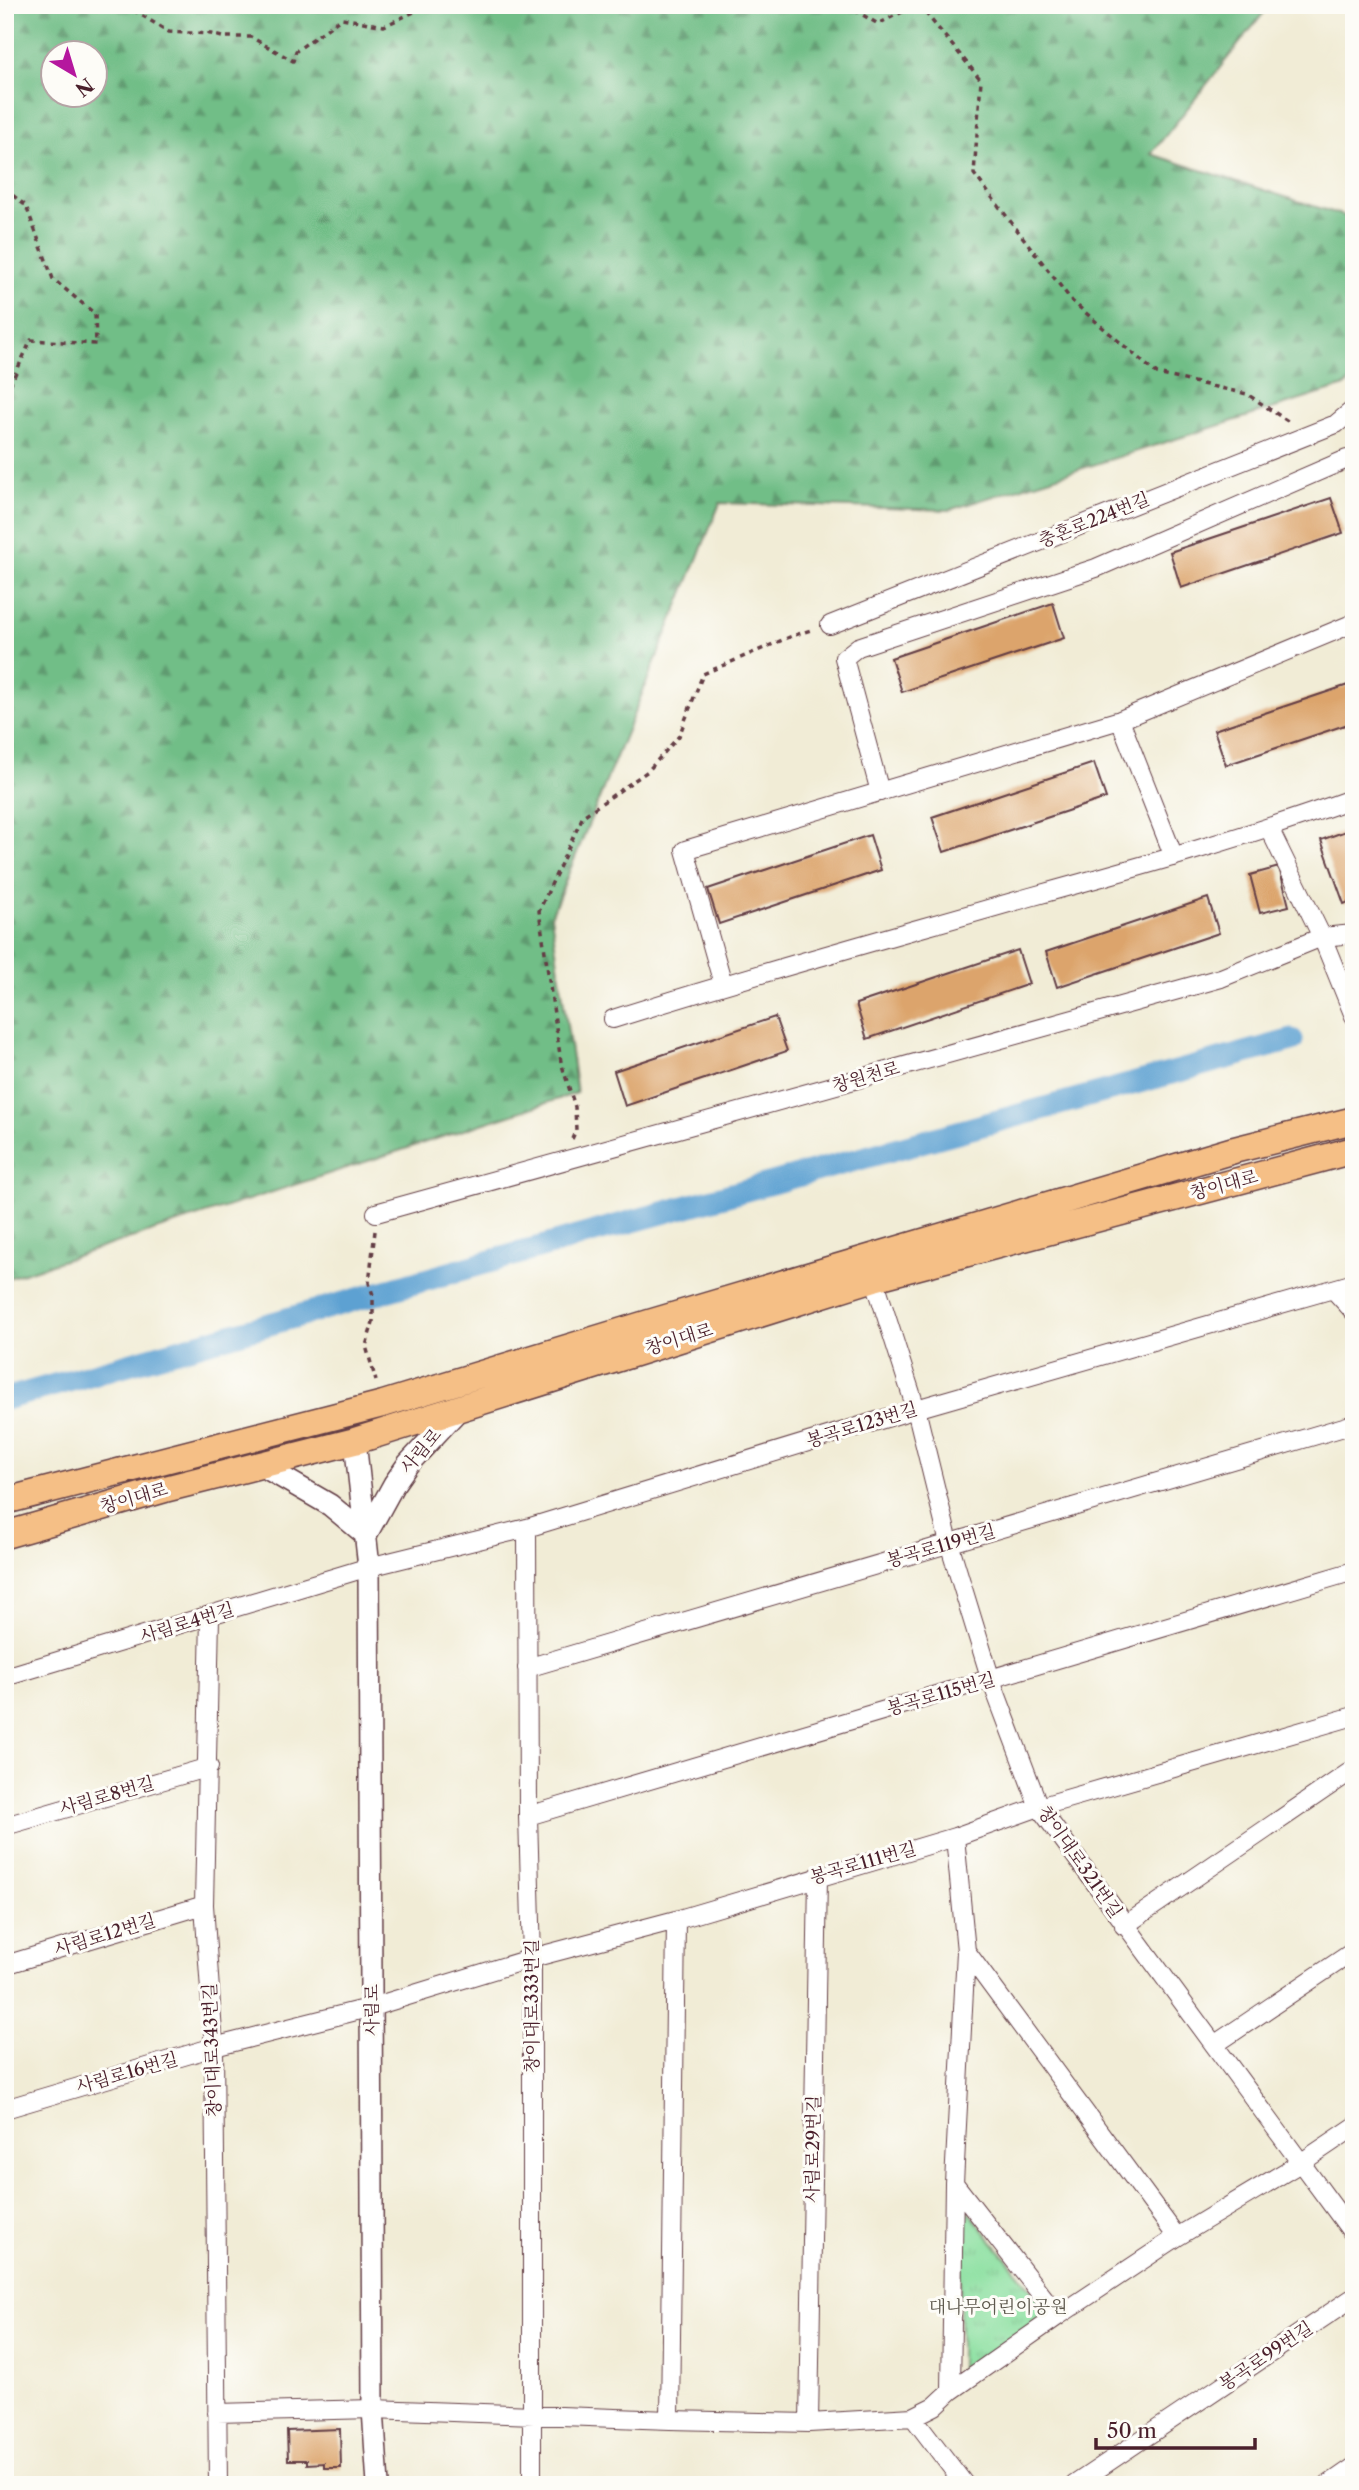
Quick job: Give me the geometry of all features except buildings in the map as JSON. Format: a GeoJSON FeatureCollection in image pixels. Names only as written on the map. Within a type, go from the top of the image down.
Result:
{"type":"FeatureCollection","features":[{"type":"Feature","properties":{"kind":"main road","name":"창이대로"},"geometry":{"type":"LineString","coordinates":[[5,1501],[348,1414],[1222,1153],[1354,1120]]}},
{"type":"Feature","properties":{"kind":"main road","name":"창이대로"},"geometry":{"type":"LineString","coordinates":[[5,1535],[165,1489],[355,1441],[874,1278],[1354,1150]]}},
{"type":"Feature","properties":{"kind":"street","name":"충혼로224번길"},"geometry":{"type":"LineString","coordinates":[[830,625],[1336,424],[1354,409]]}},
{"type":"Feature","properties":{"kind":"street"},"geometry":{"type":"LineString","coordinates":[[880,792],[844,658],[858,647],[1096,568],[1352,459]]}},
{"type":"Feature","properties":{"kind":"street"},"geometry":{"type":"LineString","coordinates":[[723,984],[685,850],[1120,720],[1354,622]]}},
{"type":"Feature","properties":{"kind":"street"},"geometry":{"type":"LineString","coordinates":[[1120,720],[1174,857]]}},
{"type":"Feature","properties":{"kind":"street"},"geometry":{"type":"LineString","coordinates":[[613,1019],[723,984],[1174,857],[1354,798]]}},
{"type":"Feature","properties":{"kind":"street"},"geometry":{"type":"LineString","coordinates":[[1269,828],[1330,954],[1354,1016]]}},
{"type":"Feature","properties":{"kind":"street","name":"창원천로"},"geometry":{"type":"LineString","coordinates":[[376,1213],[1221,978],[1322,937],[1354,934]]}},
{"type":"Feature","properties":{"kind":"street","name":"창이대로321번길"},"geometry":{"type":"LineString","coordinates":[[874,1278],[916,1409],[949,1543],[991,1680],[1039,1807],[1354,2235]]}},
{"type":"Feature","properties":{"kind":"street","name":"봉곡로123번길"},"geometry":{"type":"LineString","coordinates":[[369,1567],[527,1528],[916,1409],[1354,1283]]}},
{"type":"Feature","properties":{"kind":"street"},"geometry":{"type":"LineString","coordinates":[[1334,1289],[1354,1312]]}},
{"type":"Feature","properties":{"kind":"street","name":"사림로"},"geometry":{"type":"LineString","coordinates":[[366,1535],[408,1464],[460,1408]]}},
{"type":"Feature","properties":{"kind":"street","name":"봉곡로119번길"},"geometry":{"type":"LineString","coordinates":[[527,1668],[1354,1424]]}},
{"type":"Feature","properties":{"kind":"street","name":"사림로"},"geometry":{"type":"LineString","coordinates":[[355,1441],[369,1567],[373,2409],[379,2485]]}},
{"type":"Feature","properties":{"kind":"street"},"geometry":{"type":"LineString","coordinates":[[261,1465],[330,1505],[366,1535]]}},
{"type":"Feature","properties":{"kind":"street","name":"창이대로333번길"},"geometry":{"type":"LineString","coordinates":[[527,1528],[528,1816],[532,1958],[532,2485]]}},
{"type":"Feature","properties":{"kind":"street","name":"사림로4번길"},"geometry":{"type":"LineString","coordinates":[[5,1677],[369,1567]]}},
{"type":"Feature","properties":{"kind":"street","name":"봉곡로115번길"},"geometry":{"type":"LineString","coordinates":[[528,1816],[1354,1571]]}},
{"type":"Feature","properties":{"kind":"street","name":"창이대로343번길"},"geometry":{"type":"LineString","coordinates":[[210,1616],[209,1767],[204,1905],[214,2048],[218,2485]]}},
{"type":"Feature","properties":{"kind":"street","name":"봉곡로111번길"},"geometry":{"type":"LineString","coordinates":[[372,2007],[532,1958],[676,1920],[955,1837],[1039,1807],[1354,1716]]}},
{"type":"Feature","properties":{"kind":"street","name":"사림로8번길"},"geometry":{"type":"LineString","coordinates":[[5,1826],[209,1767]]}},
{"type":"Feature","properties":{"kind":"street","name":"창이대로321번길"},"geometry":{"type":"LineString","coordinates":[[1124,1926],[1354,1769]]}},
{"type":"Feature","properties":{"kind":"street"},"geometry":{"type":"LineString","coordinates":[[951,2391],[954,2183],[966,1951],[955,1837]]}},
{"type":"Feature","properties":{"kind":"street","name":"사림로29번길"},"geometry":{"type":"LineString","coordinates":[[809,2423],[818,1876]]}},
{"type":"Feature","properties":{"kind":"street","name":"사림로12번길"},"geometry":{"type":"LineString","coordinates":[[5,1965],[204,1905]]}},
{"type":"Feature","properties":{"kind":"street"},"geometry":{"type":"LineString","coordinates":[[670,2420],[676,1920]]}},
{"type":"Feature","properties":{"kind":"street"},"geometry":{"type":"LineString","coordinates":[[966,1951],[1177,2237]]}},
{"type":"Feature","properties":{"kind":"street"},"geometry":{"type":"LineString","coordinates":[[1214,2045],[1354,1951]]}},
{"type":"Feature","properties":{"kind":"street","name":"사림로16번길"},"geometry":{"type":"LineString","coordinates":[[5,2109],[214,2048],[372,2007]]}},
{"type":"Feature","properties":{"kind":"street"},"geometry":{"type":"LineString","coordinates":[[217,2413],[373,2409],[809,2423],[913,2417],[935,2406],[951,2391],[1058,2316],[1177,2237],[1302,2162],[1354,2127]]}},
{"type":"Feature","properties":{"kind":"street"},"geometry":{"type":"LineString","coordinates":[[954,2183],[1058,2316]]}},
{"type":"Feature","properties":{"kind":"street","name":"봉곡로99번길"},"geometry":{"type":"LineString","coordinates":[[1074,2485],[1354,2297]]}},
{"type":"Feature","properties":{"kind":"street"},"geometry":{"type":"LineString","coordinates":[[913,2417],[965,2485]]}},
{"type":"Feature","properties":{"kind":"street"},"geometry":{"type":"LineString","coordinates":[[1328,2485],[1354,2468]]}},
{"type":"Feature","properties":{"kind":"path"},"geometry":{"type":"LineString","coordinates":[[125,5],[169,32],[251,37],[293,61],[296,51],[342,18],[384,26],[429,5]]}},
{"type":"Feature","properties":{"kind":"path"},"geometry":{"type":"LineString","coordinates":[[846,5],[878,24],[918,5],[981,80],[974,174],[1072,301],[1157,374],[1247,394],[1308,435]]}},
{"type":"Feature","properties":{"kind":"path"},"geometry":{"type":"LineString","coordinates":[[5,190],[26,206],[53,279],[94,314],[96,344],[31,340],[5,396]]}},
{"type":"Feature","properties":{"kind":"path"},"geometry":{"type":"LineString","coordinates":[[559,1162],[576,1130],[575,1107],[561,1062],[539,911],[583,816],[648,771],[679,736],[703,674],[792,636],[830,625]]}},
{"type":"Feature","properties":{"kind":"path"},"geometry":{"type":"LineString","coordinates":[[366,1346],[373,1322],[373,1295],[369,1283],[374,1244]]}},
{"type":"Feature","properties":{"kind":"green space"},"geometry":{"type":"Polygon","coordinates":[[[5,5],[1270,5],[1151,154],[1354,219],[1354,379],[1345,386],[949,510],[720,503],[551,916],[577,1093],[5,1279],[5,5]]]}},
{"type":"Feature","properties":{"kind":"green space","name":"대나무어린이공원"},"geometry":{"type":"Polygon","coordinates":[[[960,2201],[1052,2315],[960,2378],[960,2201]]]}},
{"type":"Feature","properties":{"kind":"waterway"},"geometry":{"type":"LineString","coordinates":[[5,1399],[626,1223],[1292,1040]]}}]}
